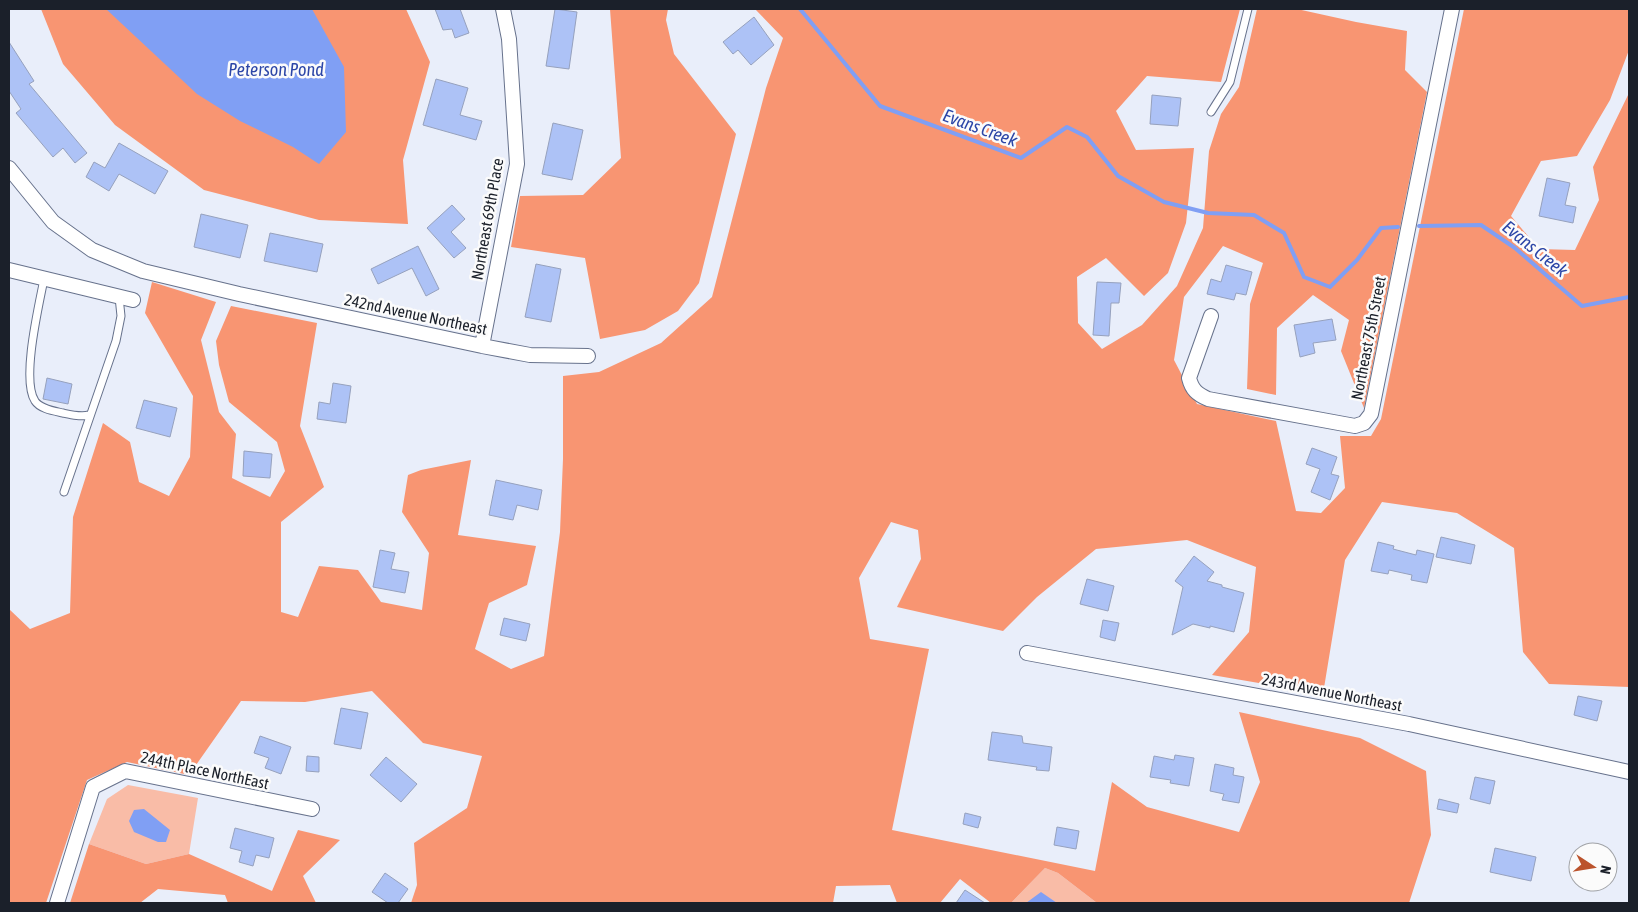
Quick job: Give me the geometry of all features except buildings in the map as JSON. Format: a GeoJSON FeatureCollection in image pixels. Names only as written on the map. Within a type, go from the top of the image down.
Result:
{"type":"FeatureCollection","features":[{"type":"Feature","properties":{"kind":"street","name":"Northeast 69th Place"},"geometry":{"type":"LineString","coordinates":[[482,346],[517,164],[509,39],[503,9]]}},
{"type":"Feature","properties":{"kind":"street","name":"Northeast 75th Street"},"geometry":{"type":"LineString","coordinates":[[1211,316],[1190,378],[1191,387],[1198,394],[1208,399],[1355,426],[1364,423],[1371,414],[1452,9]]}},
{"type":"Feature","properties":{"kind":"street","name":"242nd Avenue Northeast"},"geometry":{"type":"LineString","coordinates":[[9,168],[53,222],[92,250],[143,271],[239,294],[482,346],[530,355],[588,356]]}},
{"type":"Feature","properties":{"kind":"street"},"geometry":{"type":"LineString","coordinates":[[9,270],[133,300]]}},
{"type":"Feature","properties":{"kind":"street","name":"243rd Avenue Northeast"},"geometry":{"type":"LineString","coordinates":[[1028,653],[1409,724],[1629,772]]}},
{"type":"Feature","properties":{"kind":"street","name":"244th Place NorthEast"},"geometry":{"type":"LineString","coordinates":[[57,903],[93,787],[125,771],[312,809]]}},
{"type":"Feature","properties":{"kind":"lane"},"geometry":{"type":"LineString","coordinates":[[1211,112],[1230,82],[1248,9]]}},
{"type":"Feature","properties":{"kind":"lane"},"geometry":{"type":"LineString","coordinates":[[44,279],[34,334],[30,366],[30,390],[35,403],[49,410],[80,416],[89,415]]}},
{"type":"Feature","properties":{"kind":"lane"},"geometry":{"type":"LineString","coordinates":[[64,492],[116,341],[121,316],[119,296]]}},
{"type":"Feature","properties":{"kind":"shaded area"},"geometry":{"type":"Polygon","coordinates":[[[41,9],[406,9],[430,62],[403,160],[408,224],[319,220],[204,190],[115,125],[63,64],[41,9]]]}},
{"type":"Feature","properties":{"kind":"shaded area"},"geometry":{"type":"Polygon","coordinates":[[[610,9],[668,9],[666,20],[674,54],[736,134],[699,283],[678,311],[645,330],[600,339],[585,258],[511,247],[520,196],[583,195],[621,158],[610,9]]]}},
{"type":"Feature","properties":{"kind":"shaded area"},"geometry":{"type":"Polygon","coordinates":[[[755,9],[1240,9],[1221,82],[1147,76],[1116,111],[1136,150],[1194,148],[1186,223],[1168,273],[1144,296],[1106,258],[1077,277],[1078,323],[1102,349],[1142,325],[1177,286],[1203,228],[1209,151],[1221,114],[1239,87],[1257,9],[1297,9],[1407,31],[1405,70],[1427,92],[1364,408],[1341,351],[1349,320],[1313,295],[1277,328],[1276,395],[1247,389],[1250,304],[1263,263],[1223,246],[1184,297],[1174,360],[1197,404],[1276,421],[1296,511],[1321,513],[1345,488],[1340,436],[1371,436],[1381,419],[1464,9],[1629,9],[1629,50],[1610,100],[1577,156],[1541,161],[1511,216],[1539,249],[1575,250],[1599,200],[1593,167],[1629,93],[1629,687],[1549,684],[1523,652],[1514,548],[1457,513],[1382,502],[1345,560],[1323,694],[1212,675],[1249,632],[1256,567],[1187,540],[1096,549],[1037,597],[1003,631],[897,607],[921,559],[918,530],[891,522],[859,578],[870,639],[929,649],[892,830],[1095,871],[1112,782],[1147,807],[1239,832],[1260,782],[1239,712],[1360,738],[1426,771],[1431,835],[1409,903],[1097,903],[1058,873],[1045,868],[1011,903],[991,903],[960,879],[940,903],[897,903],[890,885],[836,886],[833,903],[411,903],[417,885],[414,843],[467,808],[482,756],[423,743],[372,691],[305,702],[241,701],[189,775],[127,762],[87,780],[46,903],[9,903],[9,609],[30,629],[70,613],[73,517],[103,423],[130,442],[139,482],[169,496],[190,457],[193,396],[145,313],[152,282],[216,302],[201,340],[219,412],[236,434],[232,478],[270,497],[285,471],[277,442],[229,402],[219,365],[216,341],[231,306],[317,323],[300,426],[324,487],[281,522],[281,612],[298,617],[319,566],[358,570],[381,602],[422,610],[429,553],[402,512],[408,475],[421,470],[471,460],[458,535],[536,546],[527,585],[489,603],[475,649],[511,669],[544,656],[560,532],[563,459],[563,376],[599,372],[661,343],[712,297],[766,88],[783,38],[755,9]]]}},
{"type":"Feature","properties":{"kind":"shaded area"},"geometry":{"type":"Polygon","coordinates":[[[128,785],[198,798],[189,854],[146,864],[89,844],[107,799],[128,785]]]}},
{"type":"Feature","properties":{"kind":"shaded area"},"geometry":{"type":"Polygon","coordinates":[[[298,830],[340,840],[303,876],[316,903],[228,903],[225,895],[158,889],[140,903],[70,903],[89,844],[146,864],[189,854],[272,891],[298,830]]]}},
{"type":"Feature","properties":{"kind":"shaded area"},"geometry":{"type":"Polygon","coordinates":[[[1045,868],[1058,873],[1097,903],[1011,903],[1045,868]]]}},
{"type":"Feature","properties":{"kind":"water","name":"Peterson Pond"},"geometry":{"type":"Polygon","coordinates":[[[106,9],[312,9],[344,67],[346,132],[319,164],[293,147],[240,121],[197,94],[106,9]]]}},
{"type":"Feature","properties":{"kind":"water"},"geometry":{"type":"Polygon","coordinates":[[[144,809],[170,830],[166,842],[158,842],[134,832],[129,821],[134,810],[144,809]]]}},
{"type":"Feature","properties":{"kind":"water"},"geometry":{"type":"Polygon","coordinates":[[[1041,892],[1057,903],[1026,903],[1041,892]]]}},
{"type":"Feature","properties":{"kind":"waterway","name":"Evans Creek"},"geometry":{"type":"LineString","coordinates":[[800,9],[880,106],[1021,158],[1067,127],[1087,137],[1118,176],[1164,202],[1208,213],[1254,215],[1284,233],[1304,277],[1330,287],[1357,260],[1381,228],[1398,227]]}},
{"type":"Feature","properties":{"kind":"waterway","name":"Evans Creek"},"geometry":{"type":"LineString","coordinates":[[1419,226],[1481,225],[1515,248],[1582,306],[1629,297]]}}]}
